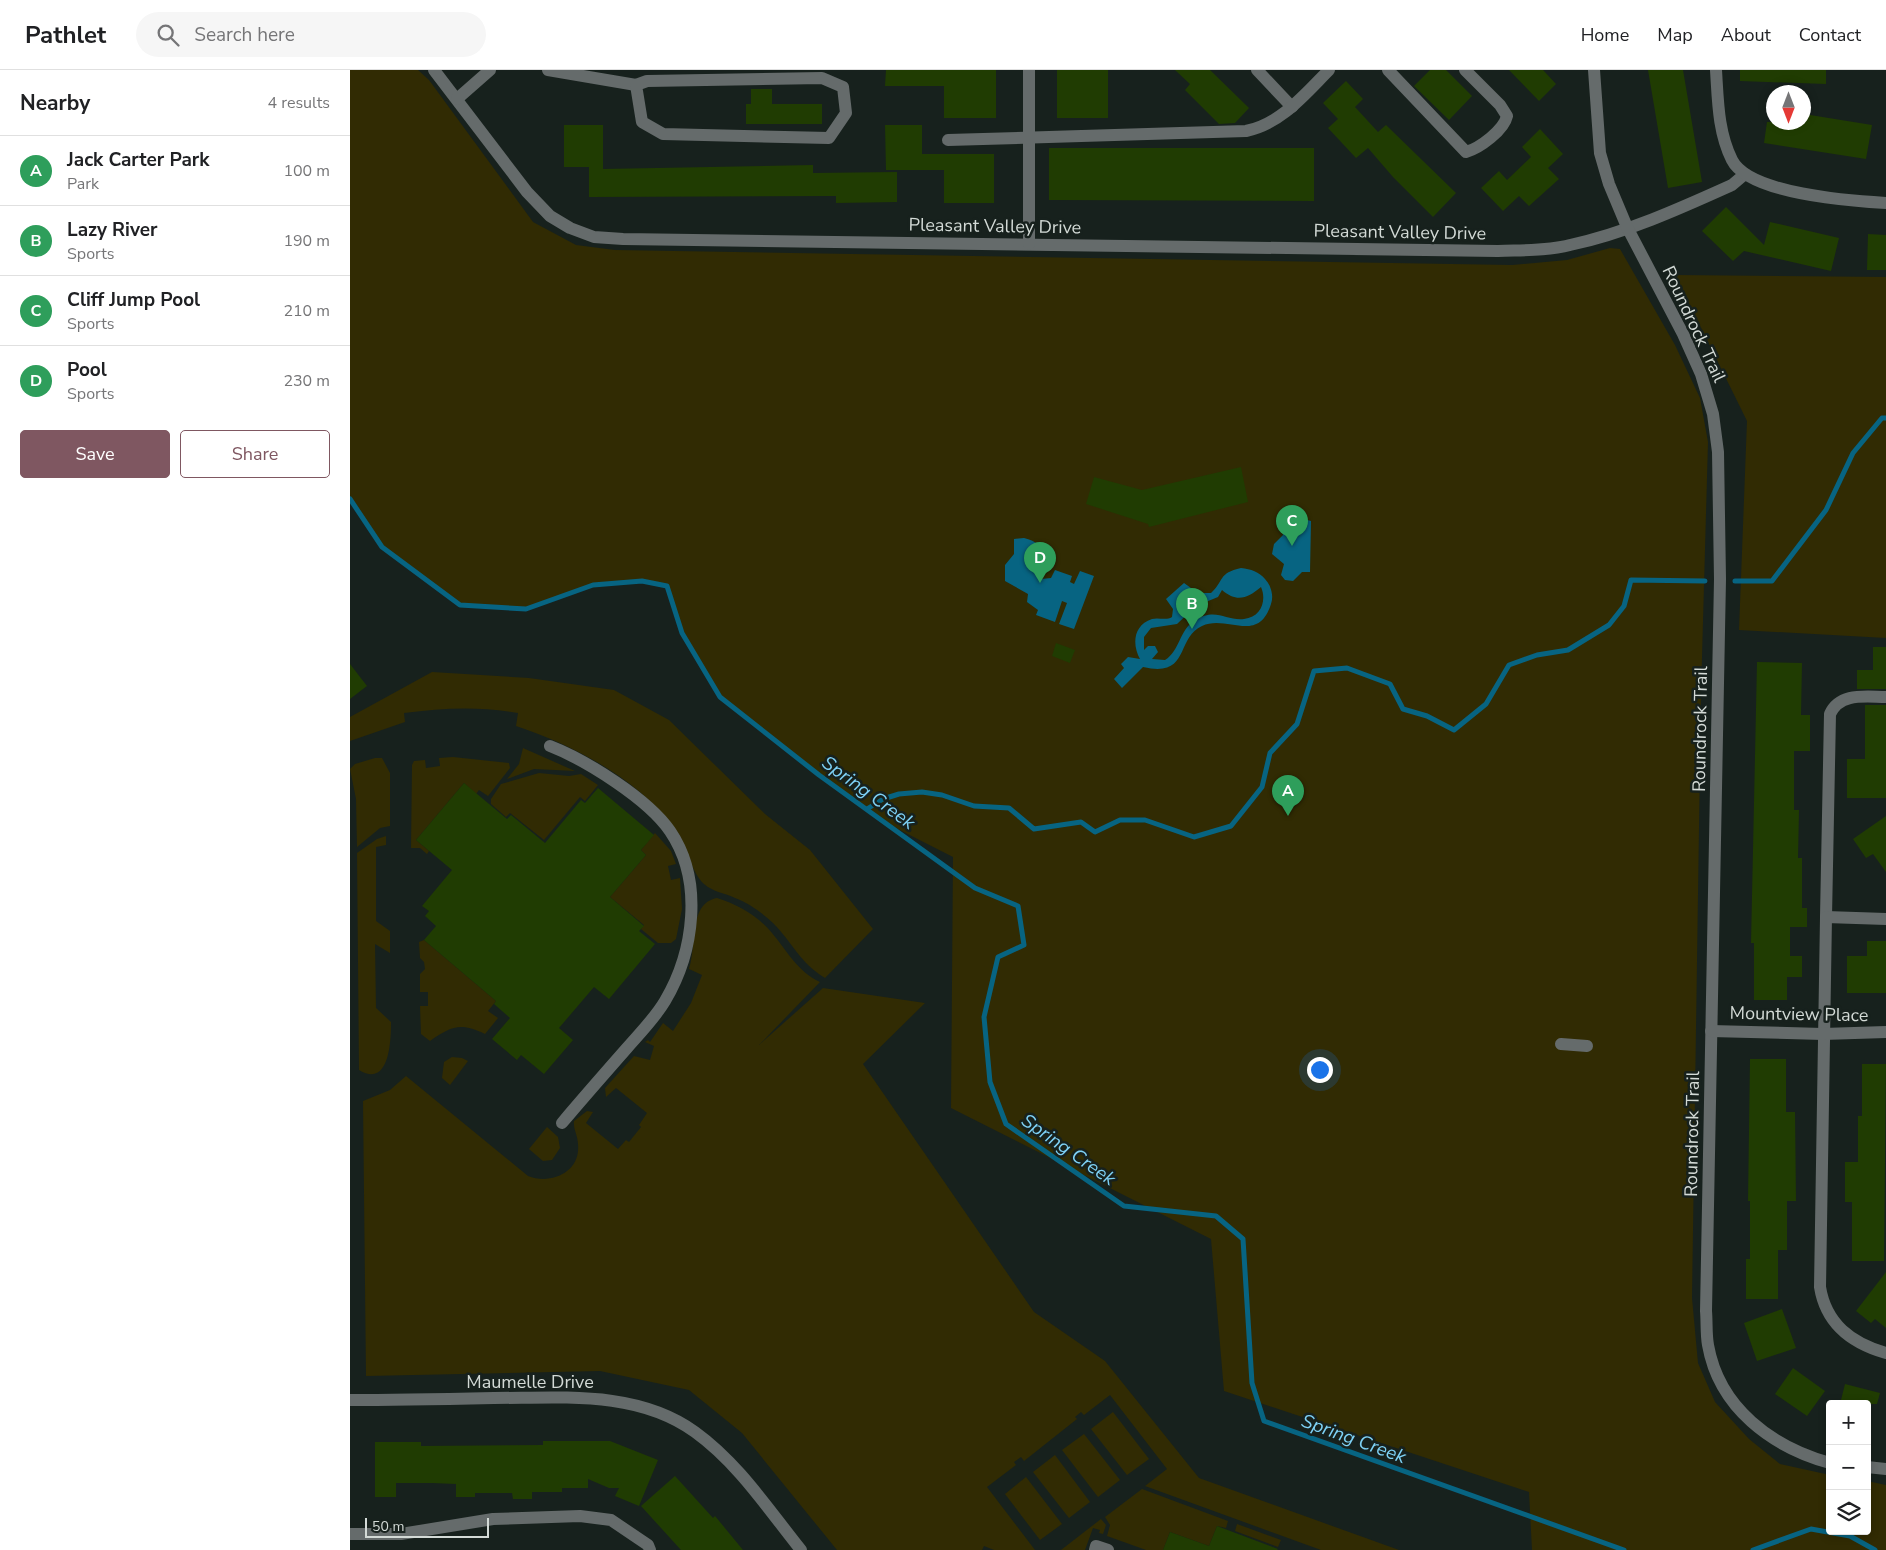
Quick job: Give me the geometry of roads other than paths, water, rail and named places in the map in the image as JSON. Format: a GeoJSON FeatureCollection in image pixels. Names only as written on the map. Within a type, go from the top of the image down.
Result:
{"type":"FeatureCollection","features":[{"type":"Feature","properties":{"kind":"street","name":"Pleasant Valley Drive"},"geometry":{"type":"LineString","coordinates":[[434,70],[527,192],[550,216],[570,228],[594,237],[623,239],[1498,251],[1570,246],[1628,227],[1707,196],[1732,185],[1745,174]]}},
{"type":"Feature","properties":{"kind":"street"},"geometry":{"type":"LineString","coordinates":[[457,99],[490,70]]}},
{"type":"Feature","properties":{"kind":"street"},"geometry":{"type":"LineString","coordinates":[[548,70],[636,85],[647,81],[822,78],[843,87],[846,113],[829,138],[664,134],[642,122],[636,85]]}},
{"type":"Feature","properties":{"kind":"street"},"geometry":{"type":"LineString","coordinates":[[1029,70],[1029,244]]}},
{"type":"Feature","properties":{"kind":"street"},"geometry":{"type":"LineString","coordinates":[[1256,70],[1292,107]]}},
{"type":"Feature","properties":{"kind":"street"},"geometry":{"type":"LineString","coordinates":[[948,140],[1246,131],[1260,128],[1292,107],[1329,70]]}},
{"type":"Feature","properties":{"kind":"street"},"geometry":{"type":"LineString","coordinates":[[1388,70],[1466,152],[1474,150],[1506,123],[1508,116],[1500,104],[1465,70]]}},
{"type":"Feature","properties":{"kind":"street","name":"Roundrock Trail"},"geometry":{"type":"LineString","coordinates":[[1594,70],[1600,153],[1609,184],[1628,227],[1683,334],[1701,374],[1713,414],[1718,452],[1720,579],[1706,1311],[1708,1345],[1714,1368],[1736,1406],[1760,1431],[1804,1456],[1826,1462]]}},
{"type":"Feature","properties":{"kind":"street"},"geometry":{"type":"LineString","coordinates":[[1716,70],[1720,128],[1732,162],[1745,174],[1771,186],[1804,194],[1886,203]]}},
{"type":"Feature","properties":{"kind":"street"},"geometry":{"type":"LineString","coordinates":[[1886,697],[1848,698],[1833,707],[1830,714],[1823,1034],[1821,1295],[1827,1312],[1837,1328],[1860,1344],[1886,1353]]}},
{"type":"Feature","properties":{"kind":"street"},"geometry":{"type":"LineString","coordinates":[[550,746],[605,775],[649,809],[670,831],[681,853],[691,892],[690,925],[683,966],[664,1002],[562,1123]]}},
{"type":"Feature","properties":{"kind":"street"},"geometry":{"type":"LineString","coordinates":[[1826,918],[1886,920]]}},
{"type":"Feature","properties":{"kind":"street","name":"Mountview Place"},"geometry":{"type":"LineString","coordinates":[[1712,1031],[1823,1034],[1886,1032]]}},
{"type":"Feature","properties":{"kind":"street"},"geometry":{"type":"LineString","coordinates":[[1560,1044],[1587,1046]]}},
{"type":"Feature","properties":{"kind":"street","name":"Maumelle Drive"},"geometry":{"type":"LineString","coordinates":[[350,1400],[594,1397],[639,1407],[667,1416],[694,1431],[719,1452],[745,1479],[801,1550]]}},
{"type":"Feature","properties":{"kind":"street"},"geometry":{"type":"LineString","coordinates":[[1871,1467],[1886,1469]]}},
{"type":"Feature","properties":{"kind":"street"},"geometry":{"type":"LineString","coordinates":[[350,1534],[401,1534],[493,1519],[580,1516],[611,1520],[648,1545],[650,1550]]}},
{"type":"Feature","properties":{"kind":"street"},"geometry":{"type":"LineString","coordinates":[[1095,1550],[1096,1546],[1108,1550]]}},
{"type":"Feature","properties":{"kind":"water"},"geometry":{"type":"Polygon","coordinates":[[[1289,515],[1311,521],[1310,572],[1302,572],[1293,581],[1285,580],[1281,575],[1284,564],[1272,554],[1274,544],[1283,535],[1281,524],[1289,515]]]}},
{"type":"Feature","properties":{"kind":"water"},"geometry":{"type":"Polygon","coordinates":[[[1024,538],[1039,545],[1045,555],[1046,559],[1039,572],[1041,579],[1051,578],[1055,570],[1072,576],[1070,582],[1074,584],[1080,571],[1094,576],[1074,629],[1059,624],[1067,603],[1062,601],[1055,622],[1036,615],[1038,610],[1027,602],[1028,594],[1005,581],[1005,565],[1014,554],[1014,539],[1024,538]]]}},
{"type":"Feature","properties":{"kind":"water"},"geometry":{"type":"Polygon","coordinates":[[[1241,568],[1251,570],[1260,574],[1267,581],[1272,598],[1265,616],[1258,623],[1250,626],[1212,623],[1202,626],[1188,639],[1176,662],[1169,667],[1158,669],[1143,667],[1122,688],[1114,679],[1124,668],[1121,664],[1128,657],[1140,659],[1135,642],[1141,626],[1152,619],[1172,617],[1173,609],[1166,599],[1184,583],[1198,593],[1211,593],[1228,572],[1241,568]],[[1261,587],[1252,594],[1238,598],[1222,590],[1218,597],[1196,606],[1177,624],[1151,628],[1144,637],[1144,650],[1148,646],[1155,646],[1158,652],[1152,659],[1165,660],[1174,651],[1186,629],[1195,620],[1202,616],[1215,614],[1238,619],[1250,618],[1261,608],[1263,592],[1261,587]]]}},
{"type":"Feature","properties":{"kind":"waterway"},"geometry":{"type":"LineString","coordinates":[[1735,581],[1772,581],[1826,510],[1853,453],[1882,418],[1886,418]]}},
{"type":"Feature","properties":{"kind":"waterway","name":"Spring Creek"},"geometry":{"type":"LineString","coordinates":[[350,499],[382,547],[460,605],[526,609],[593,585],[642,581],[667,586],[682,633],[720,697],[819,775],[975,888],[1018,906],[1024,945],[998,957],[984,1017],[990,1082],[1006,1124],[1124,1206],[1216,1216],[1243,1239],[1252,1383],[1264,1421],[1624,1550]]}},
{"type":"Feature","properties":{"kind":"waterway"},"geometry":{"type":"LineString","coordinates":[[867,809],[883,799],[899,794],[922,792],[942,795],[974,806],[1009,808],[1034,829],[1081,822],[1095,832],[1120,820],[1145,820],[1194,837],[1231,826],[1262,787],[1270,753],[1297,724],[1314,671],[1347,668],[1390,684],[1403,709],[1427,716],[1454,730],[1486,704],[1509,665],[1537,655],[1568,650],[1609,625],[1624,606],[1631,580],[1705,581]]}},
{"type":"Feature","properties":{"kind":"waterway","name":"Spring Creek"},"geometry":{"type":"LineString","coordinates":[[1753,1550],[1811,1529],[1850,1536],[1875,1550]]}},
{"type":"Feature","properties":{"kind":"place","name":"Cliff Jump Pool"},"geometry":{"type":"Point","coordinates":[1292,546]}},
{"type":"Feature","properties":{"kind":"place","name":"Pool"},"geometry":{"type":"Point","coordinates":[1040,583]}},
{"type":"Feature","properties":{"kind":"place","name":"Lazy River"},"geometry":{"type":"Point","coordinates":[1192,629]}},
{"type":"Feature","properties":{"kind":"place","name":"Jack Carter Park"},"geometry":{"type":"Point","coordinates":[1288,816]}}]}
